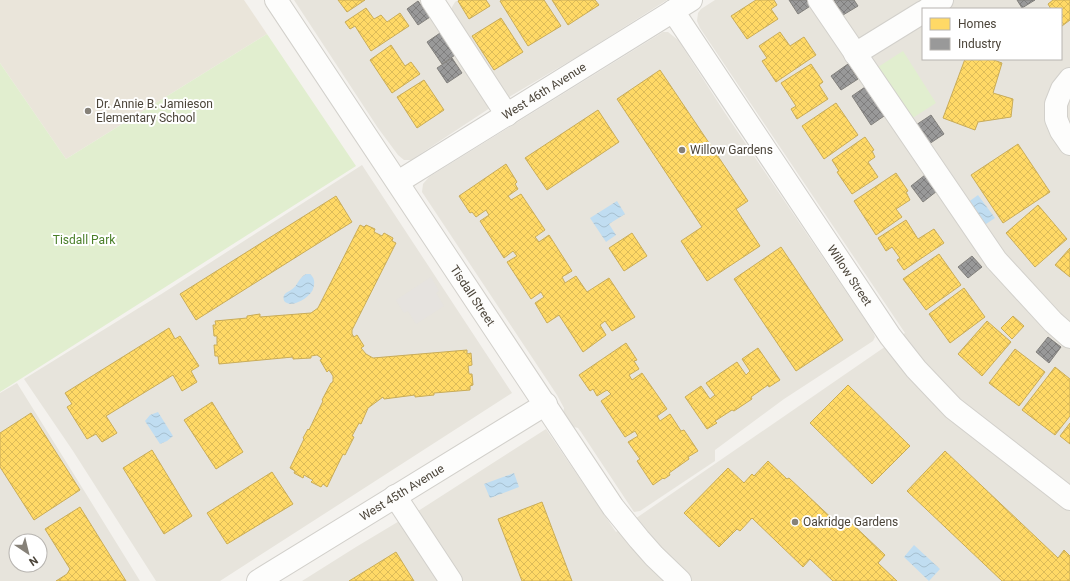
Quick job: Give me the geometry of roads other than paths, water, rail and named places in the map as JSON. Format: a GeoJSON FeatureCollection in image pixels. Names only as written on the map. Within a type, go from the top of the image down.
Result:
{"type":"FeatureCollection","features":[{"type":"Feature","properties":{"kind":"street","name":"Tisdall Street"},"geometry":{"type":"LineString","coordinates":[[276,0],[546,404],[613,507],[654,556],[680,581]]}},
{"type":"Feature","properties":{"kind":"street"},"geometry":{"type":"LineString","coordinates":[[819,0],[996,260],[1048,317],[1070,338]]}},
{"type":"Feature","properties":{"kind":"street"},"geometry":{"type":"LineString","coordinates":[[930,8],[942,0]]}},
{"type":"Feature","properties":{"kind":"street"},"geometry":{"type":"LineString","coordinates":[[438,2],[507,115]]}},
{"type":"Feature","properties":{"kind":"street","name":"West 46th Avenue"},"geometry":{"type":"LineString","coordinates":[[398,182],[682,6]]}},
{"type":"Feature","properties":{"kind":"street","name":"Willow Street"},"geometry":{"type":"LineString","coordinates":[[682,6],[890,336],[916,369],[953,408],[1070,499]]}},
{"type":"Feature","properties":{"kind":"street"},"geometry":{"type":"LineString","coordinates":[[856,54],[922,13]]}},
{"type":"Feature","properties":{"kind":"street"},"geometry":{"type":"LineString","coordinates":[[1070,79],[1062,89],[1056,104],[1056,119],[1061,131],[1070,144]]}},
{"type":"Feature","properties":{"kind":"street","name":"West 45th Avenue"},"geometry":{"type":"LineString","coordinates":[[258,581],[546,404]]}},
{"type":"Feature","properties":{"kind":"street"},"geometry":{"type":"LineString","coordinates":[[395,496],[451,581]]}},
{"type":"Feature","properties":{"kind":"water"},"geometry":{"type":"Polygon","coordinates":[[[978,195],[995,218],[983,226],[967,203],[978,195]]]}},
{"type":"Feature","properties":{"kind":"water"},"geometry":{"type":"Polygon","coordinates":[[[617,201],[625,214],[609,224],[616,235],[606,242],[590,218],[617,201]]]}},
{"type":"Feature","properties":{"kind":"water"},"geometry":{"type":"Polygon","coordinates":[[[306,274],[310,274],[314,279],[312,292],[306,298],[298,302],[290,304],[286,302],[284,299],[285,294],[306,274]]]}},
{"type":"Feature","properties":{"kind":"water"},"geometry":{"type":"Polygon","coordinates":[[[158,412],[173,436],[160,444],[145,421],[150,415],[158,412]]]}},
{"type":"Feature","properties":{"kind":"water"},"geometry":{"type":"Polygon","coordinates":[[[514,473],[519,487],[490,498],[484,484],[514,473]]]}},
{"type":"Feature","properties":{"kind":"water"},"geometry":{"type":"Polygon","coordinates":[[[914,545],[940,569],[929,581],[904,557],[914,545]]]}},
{"type":"Feature","properties":{"kind":"place","name":"Dr. Annie B. Jamieson Elementary School"},"geometry":{"type":"Point","coordinates":[88,111]}},
{"type":"Feature","properties":{"kind":"place","name":"Willow Gardens"},"geometry":{"type":"Point","coordinates":[682,150]}},
{"type":"Feature","properties":{"kind":"place","name":"Oakridge Gardens"},"geometry":{"type":"Point","coordinates":[795,522]}},
{"type":"Feature","properties":{"kind":"park label","name":"Tisdall Park"},"geometry":{"type":"Point","coordinates":[84,240]}}]}
